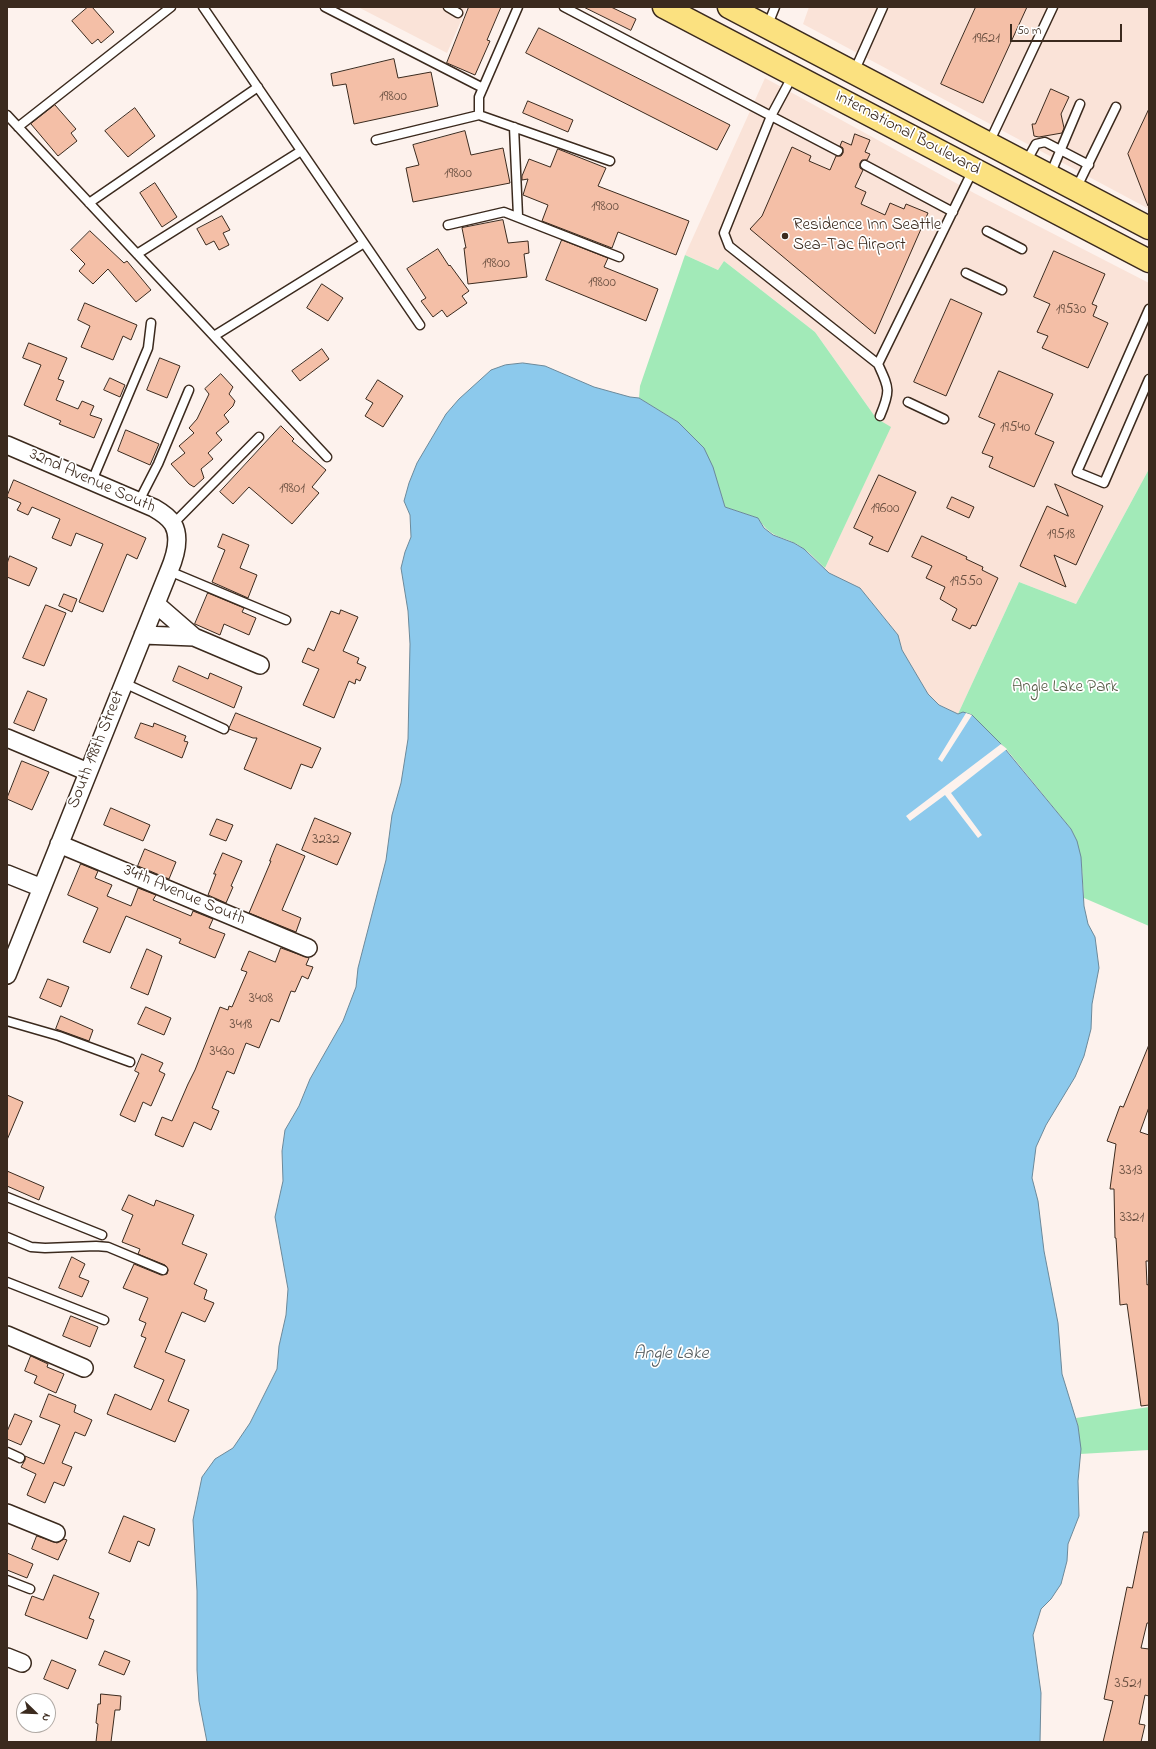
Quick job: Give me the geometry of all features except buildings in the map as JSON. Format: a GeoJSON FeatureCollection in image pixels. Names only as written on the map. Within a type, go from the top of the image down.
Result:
{"type":"FeatureCollection","features":[{"type":"Feature","properties":{"kind":"main road","name":"International Boulevard"},"geometry":{"type":"LineString","coordinates":[[664,7],[1149,261]]}},
{"type":"Feature","properties":{"kind":"main road","name":"International Boulevard"},"geometry":{"type":"LineString","coordinates":[[729,7],[1149,228]]}},
{"type":"Feature","properties":{"kind":"main road"},"geometry":{"type":"LineString","coordinates":[[793,74],[801,67],[821,71],[846,69]]}},
{"type":"Feature","properties":{"kind":"street","name":"32nd Avenue South"},"geometry":{"type":"LineString","coordinates":[[7,444],[139,501],[165,516],[173,524]]}},
{"type":"Feature","properties":{"kind":"street","name":"South 198th Street"},"geometry":{"type":"LineString","coordinates":[[7,975],[170,571],[176,552],[176,540],[173,524]]}},
{"type":"Feature","properties":{"kind":"street"},"geometry":{"type":"LineString","coordinates":[[156,604],[194,637],[260,665]]}},
{"type":"Feature","properties":{"kind":"street"},"geometry":{"type":"LineString","coordinates":[[143,635],[194,637]]}},
{"type":"Feature","properties":{"kind":"street"},"geometry":{"type":"LineString","coordinates":[[7,738],[88,772]]}},
{"type":"Feature","properties":{"kind":"street","name":"34th Avenue South"},"geometry":{"type":"LineString","coordinates":[[59,844],[308,948]]}},
{"type":"Feature","properties":{"kind":"street"},"geometry":{"type":"LineString","coordinates":[[7,874],[42,888]]}},
{"type":"Feature","properties":{"kind":"street"},"geometry":{"type":"LineString","coordinates":[[7,1335],[84,1368]]}},
{"type":"Feature","properties":{"kind":"street"},"geometry":{"type":"LineString","coordinates":[[7,1513],[56,1533]]}},
{"type":"Feature","properties":{"kind":"lane"},"geometry":{"type":"LineString","coordinates":[[18,126],[171,7]]}},
{"type":"Feature","properties":{"kind":"lane"},"geometry":{"type":"LineString","coordinates":[[203,7],[420,325]]}},
{"type":"Feature","properties":{"kind":"lane"},"geometry":{"type":"LineString","coordinates":[[325,7],[484,88]]}},
{"type":"Feature","properties":{"kind":"lane"},"geometry":{"type":"LineString","coordinates":[[448,7],[458,13]]}},
{"type":"Feature","properties":{"kind":"lane"},"geometry":{"type":"LineString","coordinates":[[479,115],[478,103],[518,7]]}},
{"type":"Feature","properties":{"kind":"lane"},"geometry":{"type":"LineString","coordinates":[[564,7],[838,151]]}},
{"type":"Feature","properties":{"kind":"lane"},"geometry":{"type":"LineString","coordinates":[[767,27],[775,7]]}},
{"type":"Feature","properties":{"kind":"lane"},"geometry":{"type":"LineString","coordinates":[[846,69],[883,7]]}},
{"type":"Feature","properties":{"kind":"lane"},"geometry":{"type":"LineString","coordinates":[[988,144],[1054,7]]}},
{"type":"Feature","properties":{"kind":"lane"},"geometry":{"type":"LineString","coordinates":[[793,74],[771,116],[724,233],[729,246],[878,364],[888,387],[887,400],[880,416]]}},
{"type":"Feature","properties":{"kind":"lane"},"geometry":{"type":"LineString","coordinates":[[89,203],[258,87]]}},
{"type":"Feature","properties":{"kind":"lane"},"geometry":{"type":"LineString","coordinates":[[1049,176],[1080,104]]}},
{"type":"Feature","properties":{"kind":"lane"},"geometry":{"type":"LineString","coordinates":[[1076,190],[1116,107]]}},
{"type":"Feature","properties":{"kind":"lane"},"geometry":{"type":"LineString","coordinates":[[7,115],[327,457]]}},
{"type":"Feature","properties":{"kind":"lane"},"geometry":{"type":"LineString","coordinates":[[376,140],[479,115],[610,161]]}},
{"type":"Feature","properties":{"kind":"lane"},"geometry":{"type":"LineString","coordinates":[[514,127],[518,216]]}},
{"type":"Feature","properties":{"kind":"lane"},"geometry":{"type":"LineString","coordinates":[[1025,163],[1036,144],[1045,142],[1089,165]]}},
{"type":"Feature","properties":{"kind":"lane"},"geometry":{"type":"LineString","coordinates":[[137,254],[301,151]]}},
{"type":"Feature","properties":{"kind":"lane"},"geometry":{"type":"LineString","coordinates":[[865,165],[953,212]]}},
{"type":"Feature","properties":{"kind":"lane"},"geometry":{"type":"LineString","coordinates":[[878,364],[974,169]]}},
{"type":"Feature","properties":{"kind":"lane"},"geometry":{"type":"LineString","coordinates":[[448,224],[504,212],[518,216],[619,257]]}},
{"type":"Feature","properties":{"kind":"lane"},"geometry":{"type":"LineString","coordinates":[[988,231],[1022,249]]}},
{"type":"Feature","properties":{"kind":"lane"},"geometry":{"type":"LineString","coordinates":[[214,336],[364,243]]}},
{"type":"Feature","properties":{"kind":"lane"},"geometry":{"type":"LineString","coordinates":[[966,273],[1002,290]]}},
{"type":"Feature","properties":{"kind":"lane"},"geometry":{"type":"LineString","coordinates":[[1148,312],[1077,472],[1104,483],[1149,378]]}},
{"type":"Feature","properties":{"kind":"lane"},"geometry":{"type":"LineString","coordinates":[[92,481],[148,348],[151,323]]}},
{"type":"Feature","properties":{"kind":"lane"},"geometry":{"type":"LineString","coordinates":[[139,501],[158,464],[189,390]]}},
{"type":"Feature","properties":{"kind":"lane"},"geometry":{"type":"LineString","coordinates":[[908,402],[944,419]]}},
{"type":"Feature","properties":{"kind":"lane"},"geometry":{"type":"LineString","coordinates":[[173,524],[259,437]]}},
{"type":"Feature","properties":{"kind":"lane"},"geometry":{"type":"LineString","coordinates":[[170,571],[286,620]]}},
{"type":"Feature","properties":{"kind":"lane"},"geometry":{"type":"LineString","coordinates":[[124,683],[224,729]]}},
{"type":"Feature","properties":{"kind":"lane"},"geometry":{"type":"LineString","coordinates":[[7,1021],[59,1036],[130,1062]]}},
{"type":"Feature","properties":{"kind":"lane"},"geometry":{"type":"LineString","coordinates":[[7,1197],[102,1235]]}},
{"type":"Feature","properties":{"kind":"lane"},"geometry":{"type":"LineString","coordinates":[[7,1237],[31,1247],[108,1247],[163,1270]]}},
{"type":"Feature","properties":{"kind":"lane"},"geometry":{"type":"LineString","coordinates":[[7,1282],[104,1320]]}},
{"type":"Feature","properties":{"kind":"lane"},"geometry":{"type":"LineString","coordinates":[[7,1452],[20,1458]]}},
{"type":"Feature","properties":{"kind":"lane"},"geometry":{"type":"LineString","coordinates":[[7,1580],[30,1589]]}},
{"type":"Feature","properties":{"kind":"shaded area"},"geometry":{"type":"Polygon","coordinates":[[[358,7],[467,7],[447,53],[358,7]]]}},
{"type":"Feature","properties":{"kind":"shaded area"},"geometry":{"type":"Polygon","coordinates":[[[809,7],[1149,7],[1149,209],[803,24],[809,7]]]}},
{"type":"Feature","properties":{"kind":"shaded area"},"geometry":{"type":"Polygon","coordinates":[[[765,78],[974,193],[1149,283],[1149,469],[1076,604],[1019,582],[958,714],[939,705],[928,694],[902,650],[898,635],[860,588],[828,573],[825,568],[890,427],[876,418],[815,332],[724,261],[718,270],[685,255],[765,78]]]}},
{"type":"Feature","properties":{"kind":"green space"},"geometry":{"type":"Polygon","coordinates":[[[685,255],[718,270],[724,261],[815,332],[876,418],[891,427],[825,568],[810,553],[797,544],[769,531],[758,518],[725,507],[719,488],[678,422],[639,398],[640,386],[685,255]]]}},
{"type":"Feature","properties":{"kind":"green space","name":"Angle Lake Park"},"geometry":{"type":"Polygon","coordinates":[[[1149,469],[1149,926],[1084,898],[1080,854],[1071,829],[1007,750],[972,715],[958,714],[1019,582],[1076,604],[1149,469]]]}},
{"type":"Feature","properties":{"kind":"green space"},"geometry":{"type":"Polygon","coordinates":[[[1149,1407],[1149,1450],[1080,1454],[1076,1418],[1149,1407]]]}},
{"type":"Feature","properties":{"kind":"water","name":"Angle Lake"},"geometry":{"type":"Polygon","coordinates":[[[523,363],[545,366],[594,387],[639,398],[678,422],[704,448],[713,467],[725,507],[758,518],[764,528],[773,535],[794,543],[804,549],[829,573],[860,588],[898,635],[902,650],[928,694],[939,705],[958,714],[963,712],[972,715],[1001,744],[1071,829],[1077,841],[1081,857],[1084,906],[1088,924],[1095,937],[1099,968],[1092,1004],[1091,1029],[1084,1056],[1075,1077],[1046,1125],[1036,1147],[1032,1178],[1038,1201],[1044,1251],[1058,1323],[1062,1374],[1078,1426],[1081,1449],[1078,1481],[1079,1516],[1068,1544],[1067,1561],[1061,1584],[1051,1599],[1041,1609],[1033,1635],[1041,1693],[1040,1742],[207,1742],[199,1701],[197,1670],[197,1591],[193,1520],[202,1477],[215,1459],[233,1448],[250,1423],[277,1369],[279,1346],[286,1315],[288,1289],[275,1217],[283,1181],[282,1151],[285,1130],[299,1106],[310,1079],[343,1021],[356,987],[358,968],[386,860],[392,815],[401,783],[408,739],[410,644],[408,611],[401,568],[411,537],[410,515],[404,501],[417,463],[446,414],[459,399],[491,370],[505,365],[523,363]]]}},
{"type":"Feature","properties":{"kind":"pier"},"geometry":{"type":"Polygon","coordinates":[[[966,713],[972,715],[942,762],[938,759],[966,713]]]}},
{"type":"Feature","properties":{"kind":"pier"},"geometry":{"type":"Polygon","coordinates":[[[1001,744],[1007,749],[951,793],[982,835],[978,838],[945,795],[910,821],[906,816],[1001,744]]]}},
{"type":"Feature","properties":{"kind":"place","name":"Residence Inn Seattle Sea-Tac Airport"},"geometry":{"type":"Point","coordinates":[785,236]}}]}
